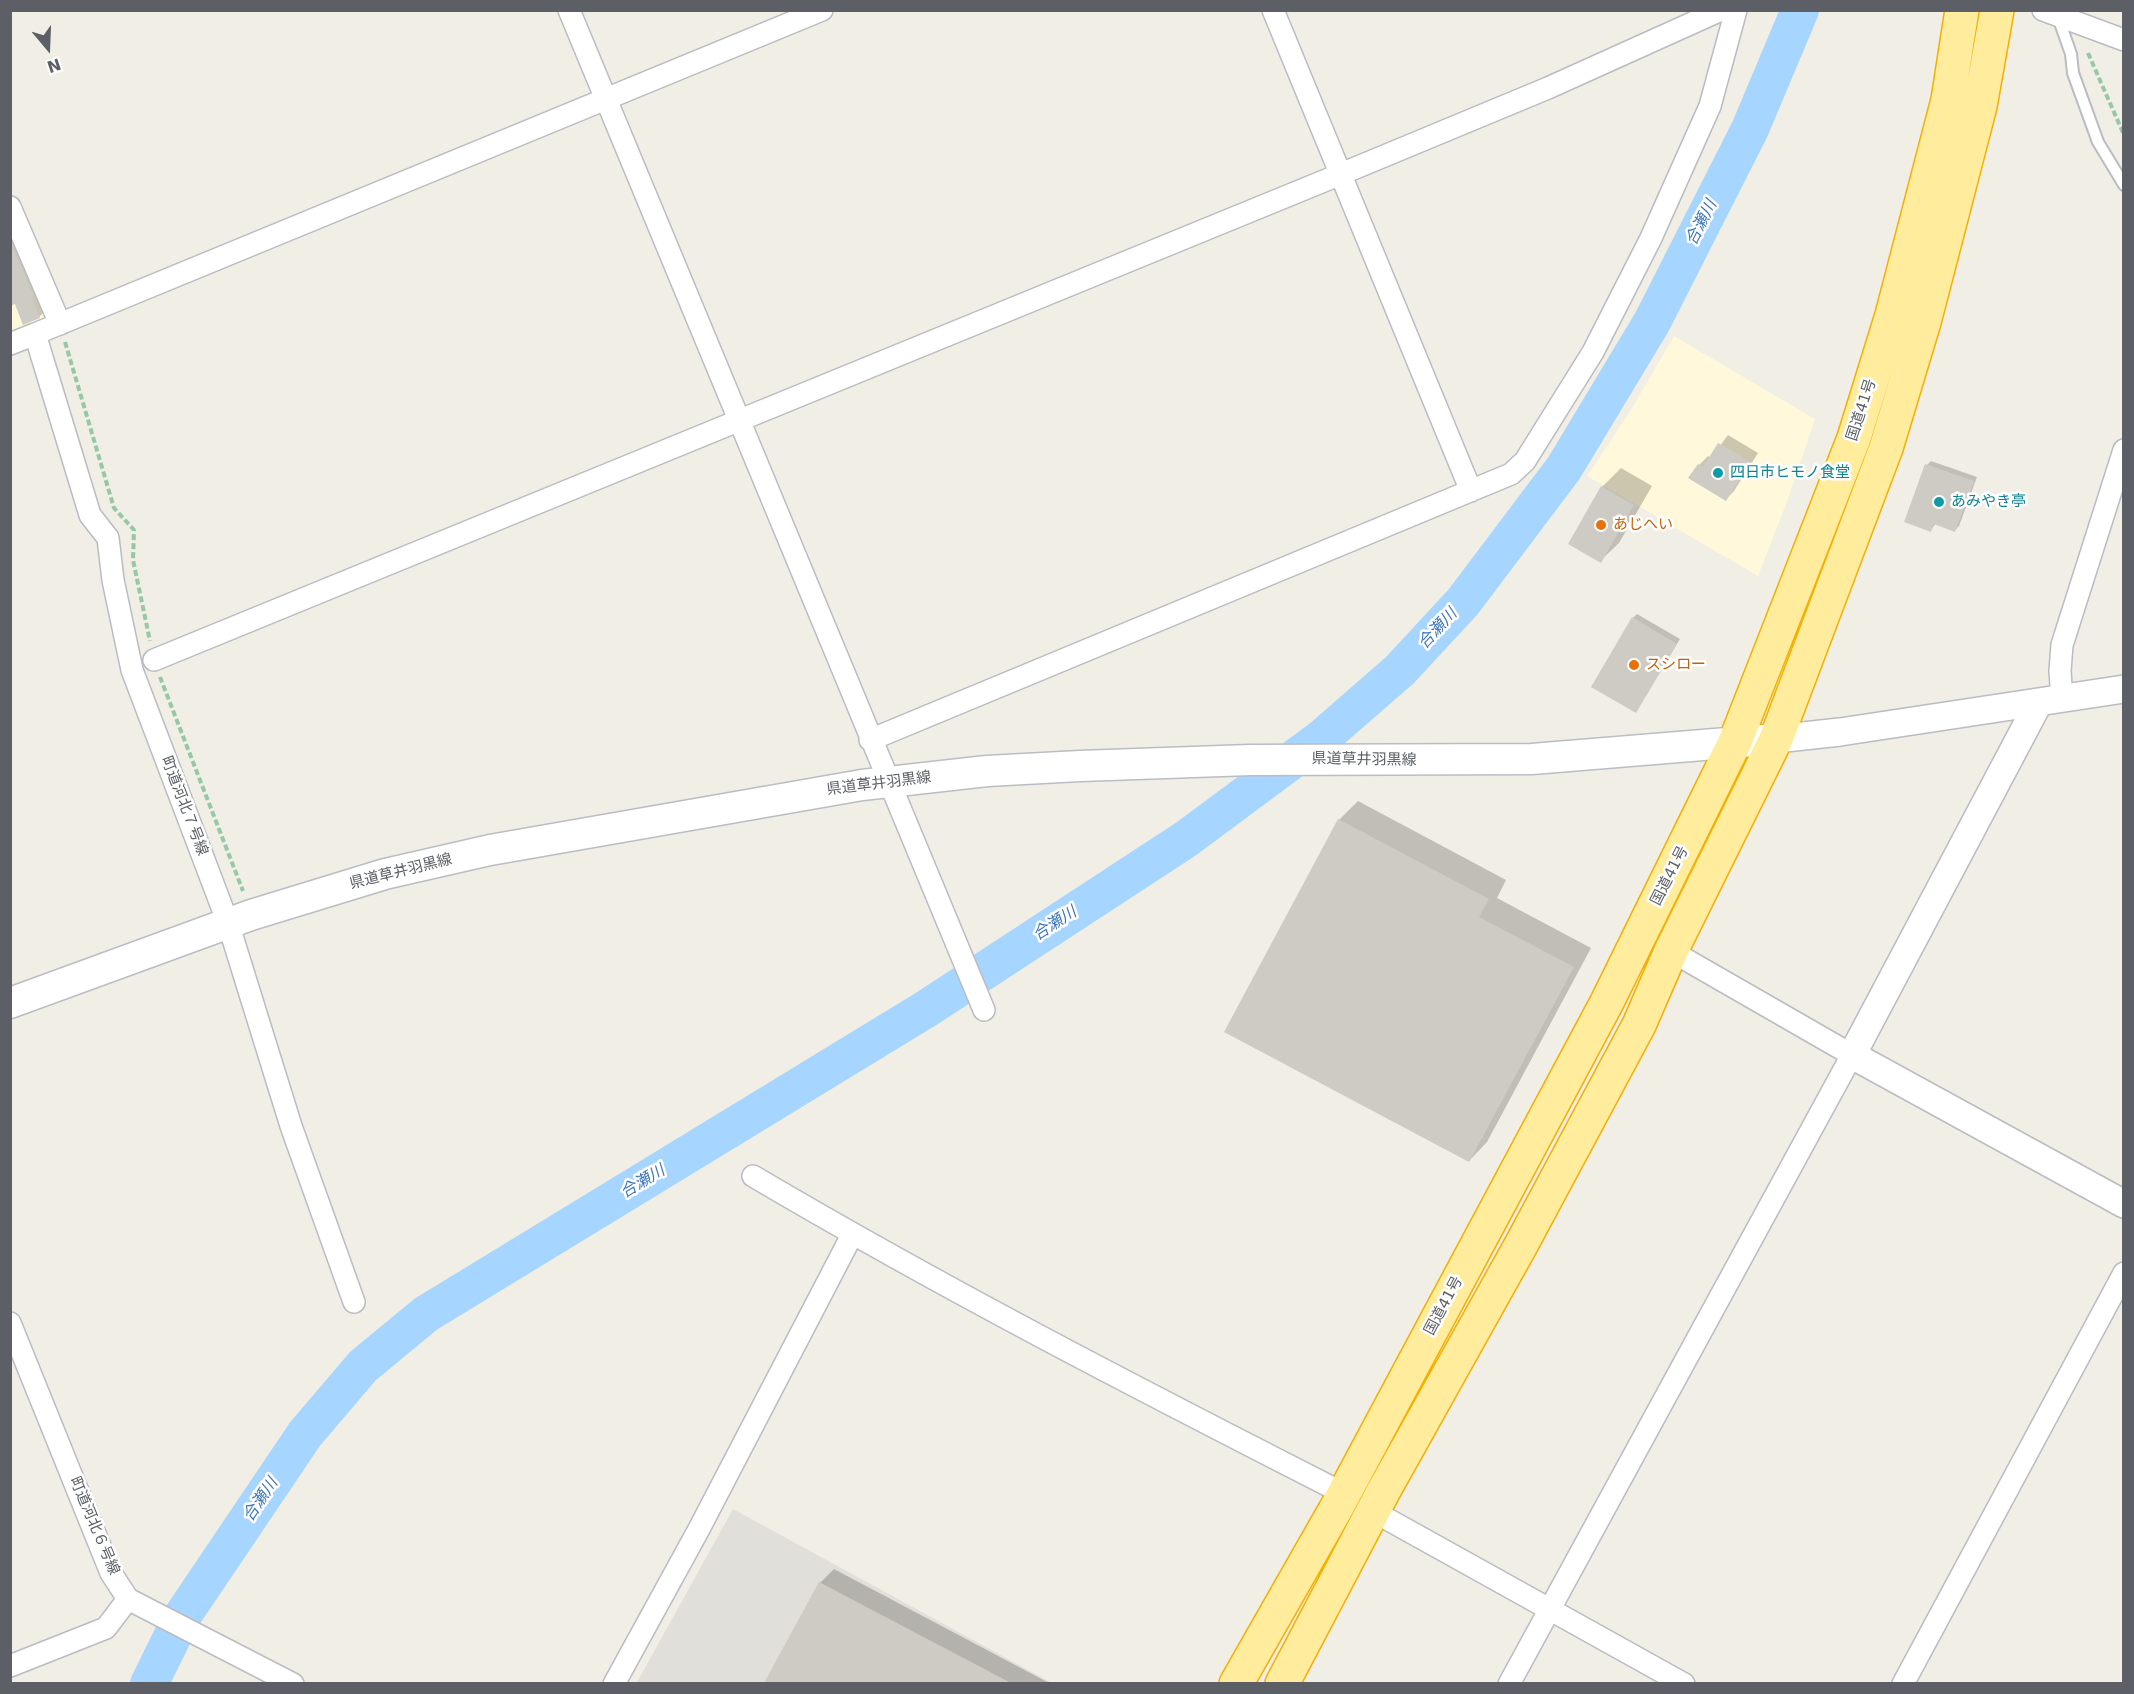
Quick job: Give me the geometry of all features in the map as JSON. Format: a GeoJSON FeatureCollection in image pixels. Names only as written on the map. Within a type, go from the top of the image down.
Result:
{"type":"FeatureCollection","features":[{"type":"Feature","properties":{"kind":"highway","name":"国道41号"},"geometry":{"type":"LineString","coordinates":[[1236,1683],[1338,1505],[1601,1012],[1734,742],[1854,438],[1892,315],[1948,100],[1962,10]]}},
{"type":"Feature","properties":{"kind":"highway"},"geometry":{"type":"LineString","coordinates":[[1282,1683],[1383,1492],[1521,1245],[1639,1025],[1671,951],[1776,739],[1886,448],[1924,322],[1980,106],[1997,10]]}},
{"type":"Feature","properties":{"kind":"main road","name":"県道草井羽黒線"},"geometry":{"type":"LineString","coordinates":[[10,1003],[240,919],[385,874],[490,849],[888,782],[987,771],[1250,760],[1532,759],[1776,739]]}},
{"type":"Feature","properties":{"kind":"street"},"geometry":{"type":"LineString","coordinates":[[569,10],[870,740],[984,1010]]}},
{"type":"Feature","properties":{"kind":"street"},"geometry":{"type":"LineString","coordinates":[[10,344],[822,10]]}},
{"type":"Feature","properties":{"kind":"street"},"geometry":{"type":"LineString","coordinates":[[1273,10],[1471,491]]}},
{"type":"Feature","properties":{"kind":"street"},"geometry":{"type":"LineString","coordinates":[[154,660],[1341,174],[1548,88],[1721,10]]}},
{"type":"Feature","properties":{"kind":"street"},"geometry":{"type":"LineString","coordinates":[[870,740],[1511,474],[1525,461],[1593,352],[1651,238],[1710,106],[1736,10]]}},
{"type":"Feature","properties":{"kind":"street"},"geometry":{"type":"LineString","coordinates":[[2058,16],[2124,40]]}},
{"type":"Feature","properties":{"kind":"street"},"geometry":{"type":"LineString","coordinates":[[11,210],[60,324]]}},
{"type":"Feature","properties":{"kind":"street","name":"町道河北７号線"},"geometry":{"type":"LineString","coordinates":[[35,334],[90,515],[108,538],[113,579],[135,679],[240,919],[291,1126],[354,1302]]}},
{"type":"Feature","properties":{"kind":"street"},"geometry":{"type":"LineString","coordinates":[[1509,1683],[1852,1055],[2051,701],[2060,671],[2062,645],[2124,450]]}},
{"type":"Feature","properties":{"kind":"street"},"geometry":{"type":"LineString","coordinates":[[1776,739],[1840,732],[2124,688]]}},
{"type":"Feature","properties":{"kind":"street"},"geometry":{"type":"LineString","coordinates":[[1671,951],[1852,1055],[2124,1204]]}},
{"type":"Feature","properties":{"kind":"street"},"geometry":{"type":"LineString","coordinates":[[753,1176],[852,1235],[1329,1486]]}},
{"type":"Feature","properties":{"kind":"street"},"geometry":{"type":"LineString","coordinates":[[614,1683],[699,1529],[765,1398],[852,1235]]}},
{"type":"Feature","properties":{"kind":"street"},"geometry":{"type":"LineString","coordinates":[[1903,1683],[2124,1273]]}},
{"type":"Feature","properties":{"kind":"street","name":"町道河北６号線"},"geometry":{"type":"LineString","coordinates":[[10,1323],[111,1573],[128,1599]]}},
{"type":"Feature","properties":{"kind":"street"},"geometry":{"type":"LineString","coordinates":[[1389,1520],[1684,1683]]}},
{"type":"Feature","properties":{"kind":"street"},"geometry":{"type":"LineString","coordinates":[[10,1666],[106,1628],[128,1599],[293,1683]]}},
{"type":"Feature","properties":{"kind":"lane"},"geometry":{"type":"LineString","coordinates":[[2058,16],[2071,54],[2073,73],[2098,142],[2124,185]]}},
{"type":"Feature","properties":{"kind":"path"},"geometry":{"type":"LineString","coordinates":[[2058,16],[2124,135]]}},
{"type":"Feature","properties":{"kind":"path"},"geometry":{"type":"LineString","coordinates":[[60,324],[114,508],[134,530],[133,560],[154,660],[240,919]]}},
{"type":"Feature","properties":{"kind":"shaded area"},"geometry":{"type":"Polygon","coordinates":[[[11,220],[49,312],[40,325],[11,337],[11,220]]]}},
{"type":"Feature","properties":{"kind":"shaded area"},"geometry":{"type":"Polygon","coordinates":[[[1674,336],[1815,419],[1788,499],[1758,576],[1587,476],[1629,413],[1674,336]]]}},
{"type":"Feature","properties":{"kind":"shaded area"},"geometry":{"type":"Polygon","coordinates":[[[733,1509],[1052,1683],[636,1684],[733,1509]]]}},
{"type":"Feature","properties":{"kind":"building"},"geometry":{"type":"Polygon","coordinates":[[[10,241],[34,296],[32,298],[40,318],[23,325],[15,304],[10,306],[10,241]]]}},
{"type":"Feature","properties":{"kind":"building","name":"四日市ヒモノ食堂"},"geometry":{"type":"Polygon","coordinates":[[[1718,443],[1750,462],[1726,501],[1688,478],[1698,464],[1703,467],[1718,443]]]}},
{"type":"Feature","properties":{"kind":"building","name":"あみやき亭"},"geometry":{"type":"Polygon","coordinates":[[[1925,464],[1974,481],[1955,532],[1934,524],[1931,532],[1904,522],[1925,464]]]}},
{"type":"Feature","properties":{"kind":"building","name":"あじへい"},"geometry":{"type":"Polygon","coordinates":[[[1601,486],[1634,505],[1601,563],[1568,544],[1601,486]]]}},
{"type":"Feature","properties":{"kind":"building","name":"スシロー"},"geometry":{"type":"Polygon","coordinates":[[[1632,617],[1677,644],[1636,713],[1591,687],[1632,617]]]}},
{"type":"Feature","properties":{"kind":"building"},"geometry":{"type":"Polygon","coordinates":[[[1338,819],[1489,899],[1479,917],[1574,967],[1469,1162],[1224,1032],[1338,819]]]}},
{"type":"Feature","properties":{"kind":"building"},"geometry":{"type":"Polygon","coordinates":[[[819,1582],[1011,1683],[764,1683],[819,1582]]]}},
{"type":"Feature","properties":{"kind":"waterway","name":"合瀬川"},"geometry":{"type":"LineString","coordinates":[[149,1684],[183,1615],[305,1434],[363,1366],[426,1314],[926,1009],[1186,839],[1322,738],[1400,670],[1463,602],[1564,468],[1652,322],[1750,129],[1800,10]]}},
{"type":"Feature","properties":{"kind":"place","name":"四日市ヒモノ食堂"},"geometry":{"type":"Point","coordinates":[1718,473]}},
{"type":"Feature","properties":{"kind":"place","name":"あみやき亭"},"geometry":{"type":"Point","coordinates":[1939,502]}},
{"type":"Feature","properties":{"kind":"place","name":"あじへい"},"geometry":{"type":"Point","coordinates":[1601,525]}},
{"type":"Feature","properties":{"kind":"place","name":"スシロー"},"geometry":{"type":"Point","coordinates":[1634,665]}}]}
